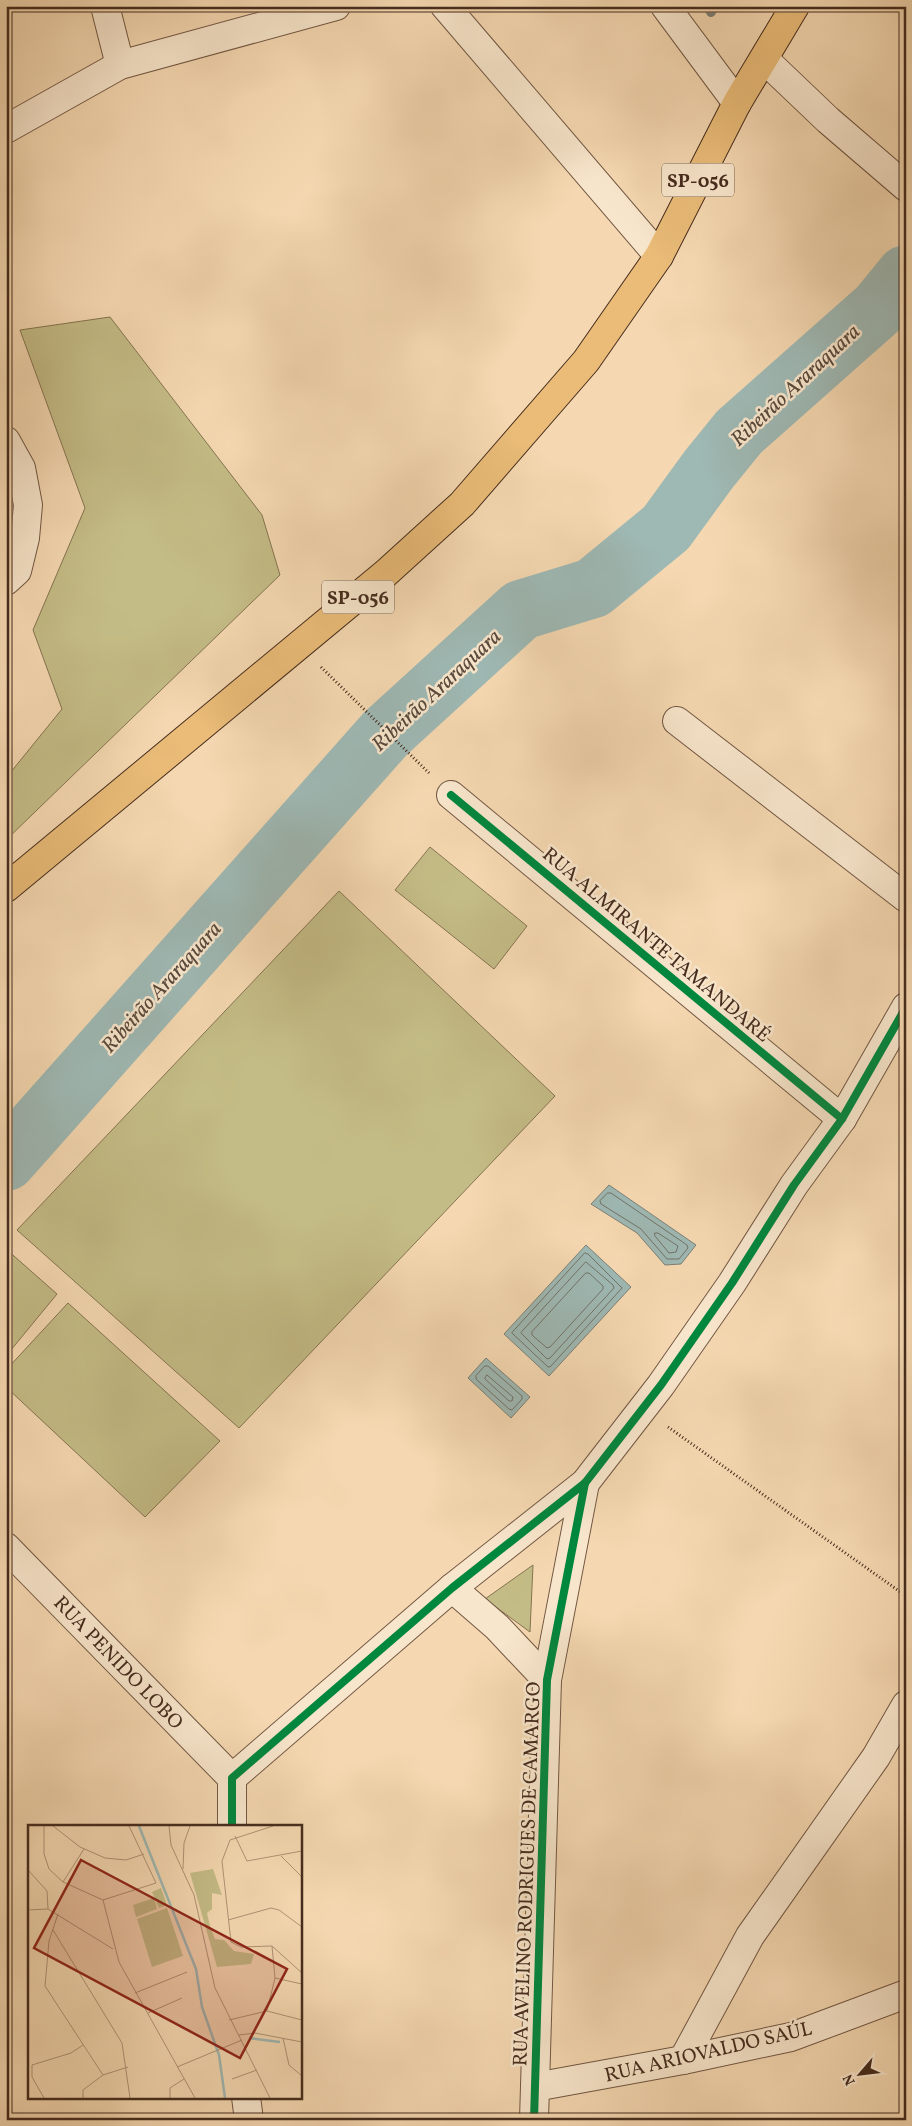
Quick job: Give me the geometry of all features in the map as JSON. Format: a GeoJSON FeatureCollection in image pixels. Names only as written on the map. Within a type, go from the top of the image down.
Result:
{"type":"FeatureCollection","features":[{"type":"Feature","properties":{"kind":"main road","name":"SP-056"},"geometry":{"type":"LineString","coordinates":[[6,888],[386,574],[462,504],[586,361],[659,256],[737,104],[795,6]]}},
{"type":"Feature","properties":{"kind":"street"},"geometry":{"type":"LineString","coordinates":[[105,6],[120,65]]}},
{"type":"Feature","properties":{"kind":"street"},"geometry":{"type":"LineString","coordinates":[[6,128],[120,65],[336,6]]}},
{"type":"Feature","properties":{"kind":"street"},"geometry":{"type":"LineString","coordinates":[[445,6],[659,256]]}},
{"type":"Feature","properties":{"kind":"street"},"geometry":{"type":"LineString","coordinates":[[665,6],[737,104]]}},
{"type":"Feature","properties":{"kind":"street"},"geometry":{"type":"LineString","coordinates":[[764,59],[828,120],[906,187]]}},
{"type":"Feature","properties":{"kind":"street"},"geometry":{"type":"LineString","coordinates":[[6,441],[21,468],[28,505],[25,538],[16,571],[6,581]]}},
{"type":"Feature","properties":{"kind":"street"},"geometry":{"type":"LineString","coordinates":[[676,721],[906,898]]}},
{"type":"Feature","properties":{"kind":"street","name":"RUA ALMIRANTE TAMANDARÉ"},"geometry":{"type":"LineString","coordinates":[[451,795],[842,1119]]}},
{"type":"Feature","properties":{"kind":"street"},"geometry":{"type":"LineString","coordinates":[[232,1825],[232,1778],[452,1588],[585,1483],[643,1409],[732,1283],[794,1185],[842,1119],[906,1007]]}},
{"type":"Feature","properties":{"kind":"street","name":"RUA AVELINO RODRIGUES DE CAMARGO"},"geometry":{"type":"LineString","coordinates":[[534,2120],[547,1680],[585,1483]]}},
{"type":"Feature","properties":{"kind":"street","name":"RUA PENIDO LOBO"},"geometry":{"type":"LineString","coordinates":[[6,1546],[232,1778]]}},
{"type":"Feature","properties":{"kind":"street"},"geometry":{"type":"LineString","coordinates":[[452,1588],[497,1627],[547,1680]]}},
{"type":"Feature","properties":{"kind":"street"},"geometry":{"type":"LineString","coordinates":[[683,2060],[750,1936],[876,1757],[906,1705]]}},
{"type":"Feature","properties":{"kind":"street","name":"RUA ARIOVALDO SAÚL"},"geometry":{"type":"LineString","coordinates":[[535,2087],[683,2060],[791,2037],[906,1994]]}},
{"type":"Feature","properties":{"kind":"street"},"geometry":{"type":"LineString","coordinates":[[246,2098],[249,2120]]}},
{"type":"Feature","properties":{"kind":"path"},"geometry":{"type":"LineString","coordinates":[[299,646],[451,795]]}},
{"type":"Feature","properties":{"kind":"path"},"geometry":{"type":"LineString","coordinates":[[643,1409],[906,1596]]}},
{"type":"Feature","properties":{"kind":"shaded area"},"geometry":{"type":"Polygon","coordinates":[[[110,317],[262,515],[280,575],[6,840],[6,778],[62,709],[33,630],[85,508],[20,330],[110,317]]]}},
{"type":"Feature","properties":{"kind":"shaded area"},"geometry":{"type":"Polygon","coordinates":[[[430,847],[527,926],[494,969],[395,890],[430,847]]]}},
{"type":"Feature","properties":{"kind":"shaded area"},"geometry":{"type":"Polygon","coordinates":[[[339,891],[555,1096],[239,1428],[17,1230],[339,891]]]}},
{"type":"Feature","properties":{"kind":"shaded area"},"geometry":{"type":"Polygon","coordinates":[[[6,1249],[57,1294],[6,1356],[6,1249]]]}},
{"type":"Feature","properties":{"kind":"shaded area"},"geometry":{"type":"Polygon","coordinates":[[[68,1303],[220,1441],[145,1517],[6,1387],[6,1370],[68,1303]]]}},
{"type":"Feature","properties":{"kind":"shaded area"},"geometry":{"type":"Polygon","coordinates":[[[533,1565],[530,1632],[485,1599],[533,1565]]]}},
{"type":"Feature","properties":{"kind":"water"},"geometry":{"type":"Polygon","coordinates":[[[609,1185],[696,1245],[681,1264],[665,1265],[637,1233],[591,1204],[609,1185]]]}},
{"type":"Feature","properties":{"kind":"water"},"geometry":{"type":"Polygon","coordinates":[[[586,1245],[631,1287],[549,1376],[504,1334],[586,1245]]]}},
{"type":"Feature","properties":{"kind":"water"},"geometry":{"type":"Polygon","coordinates":[[[486,1358],[530,1397],[511,1418],[468,1378],[486,1358]]]}},
{"type":"Feature","properties":{"kind":"waterway"},"geometry":{"type":"LineString","coordinates":[[709,6],[711,12]]}},
{"type":"Feature","properties":{"kind":"waterway","name":"Ribeirão Araraquara"},"geometry":{"type":"LineString","coordinates":[[6,1161],[386,733],[521,610],[593,588],[666,528],[739,432],[879,308],[906,275]]}},
{"type":"Feature","properties":{"kind":"cycle path"},"geometry":{"type":"LineString","coordinates":[[451,795],[842,1119]]}},
{"type":"Feature","properties":{"kind":"cycle path"},"geometry":{"type":"LineString","coordinates":[[232,1825],[232,1778],[452,1588],[585,1483],[661,1385],[732,1283],[794,1185],[842,1119],[906,1007]]}},
{"type":"Feature","properties":{"kind":"cycle path"},"geometry":{"type":"LineString","coordinates":[[534,2120],[547,1680],[585,1483]]}}]}
